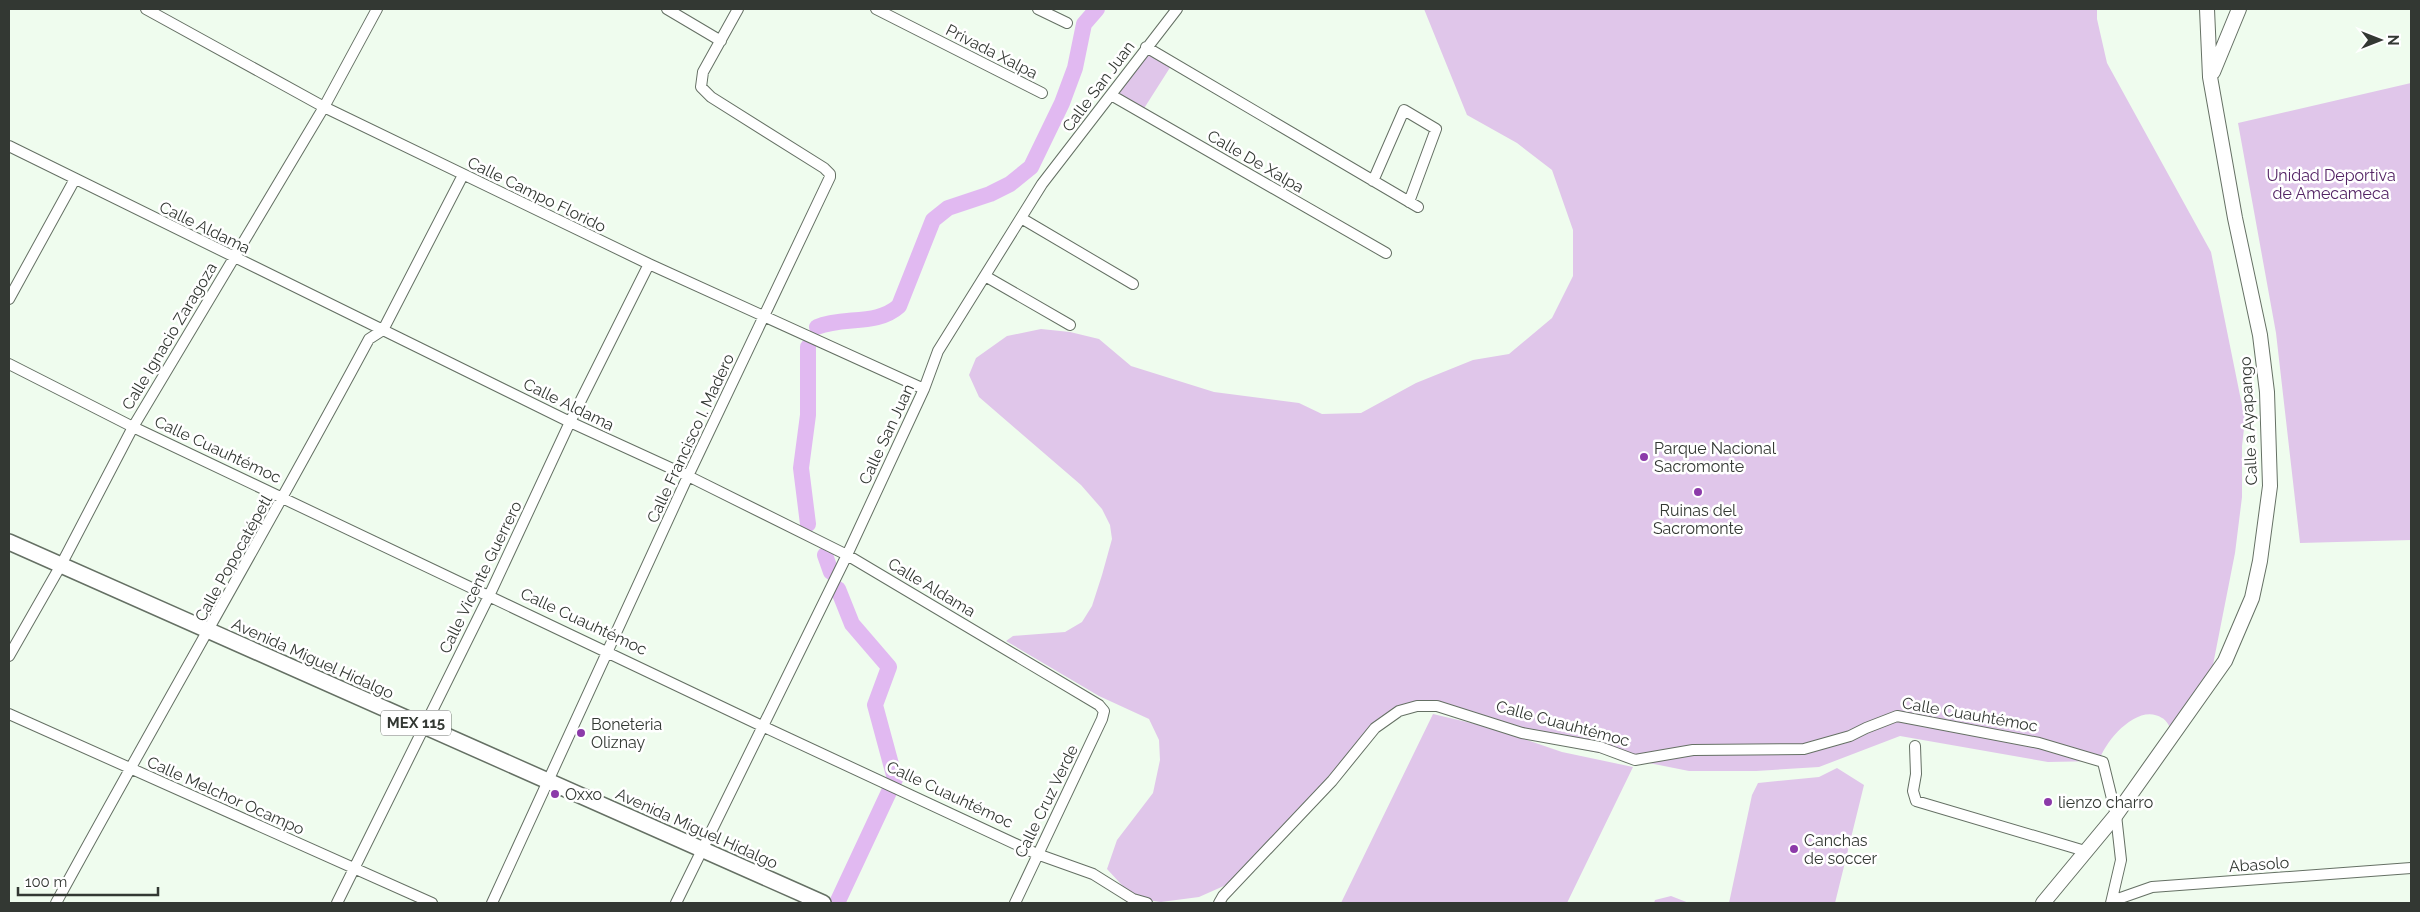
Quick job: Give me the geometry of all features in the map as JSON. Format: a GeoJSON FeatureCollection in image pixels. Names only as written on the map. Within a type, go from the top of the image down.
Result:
{"type":"FeatureCollection","features":[{"type":"Feature","properties":{"kind":"main road","name":"Calle a Ayapango"},"geometry":{"type":"LineString","coordinates":[[2116,816],[2225,661],[2236,638],[2252,598],[2260,561],[2270,486],[2267,392],[2260,335],[2235,218],[2210,77],[2207,9]]}},
{"type":"Feature","properties":{"kind":"main road"},"geometry":{"type":"LineString","coordinates":[[2210,77],[2239,9]]}},
{"type":"Feature","properties":{"kind":"main road","name":"Avenida Miguel Hidalgo"},"geometry":{"type":"LineString","coordinates":[[9,542],[822,903]]}},
{"type":"Feature","properties":{"kind":"main road"},"geometry":{"type":"LineString","coordinates":[[2043,903],[2116,816]]}},
{"type":"Feature","properties":{"kind":"street","name":"Calle Campo Florido"},"geometry":{"type":"LineString","coordinates":[[146,9],[324,107],[463,175],[763,317],[924,389]]}},
{"type":"Feature","properties":{"kind":"street","name":"Calle Ignacio Zaragoza"},"geometry":{"type":"LineString","coordinates":[[9,656],[61,565],[133,427],[324,107],[377,9]]}},
{"type":"Feature","properties":{"kind":"street"},"geometry":{"type":"LineString","coordinates":[[667,9],[721,41],[738,9]]}},
{"type":"Feature","properties":{"kind":"street","name":"Privada Xalpa"},"geometry":{"type":"LineString","coordinates":[[876,9],[1042,93]]}},
{"type":"Feature","properties":{"kind":"street"},"geometry":{"type":"LineString","coordinates":[[1038,9],[1067,23]]}},
{"type":"Feature","properties":{"kind":"street","name":"Calle San Juan"},"geometry":{"type":"LineString","coordinates":[[676,903],[847,555],[924,389],[938,351],[1042,184],[1177,9]]}},
{"type":"Feature","properties":{"kind":"street","name":"Calle Francisco I. Madero"},"geometry":{"type":"LineString","coordinates":[[492,903],[688,476],[830,174],[711,97],[701,87],[703,72],[721,41]]}},
{"type":"Feature","properties":{"kind":"street"},"geometry":{"type":"LineString","coordinates":[[1146,47],[1413,205],[1436,129],[1404,110],[1373,181]]}},
{"type":"Feature","properties":{"kind":"street","name":"Calle De Xalpa"},"geometry":{"type":"LineString","coordinates":[[1111,95],[1386,253]]}},
{"type":"Feature","properties":{"kind":"street","name":"Calle Aldama"},"geometry":{"type":"LineString","coordinates":[[9,146],[570,422],[688,476],[847,555],[1099,705],[1104,711]]}},
{"type":"Feature","properties":{"kind":"street","name":"Calle Popocatépetl"},"geometry":{"type":"LineString","coordinates":[[56,903],[130,768],[283,499],[369,339],[382,330],[463,175]]}},
{"type":"Feature","properties":{"kind":"street"},"geometry":{"type":"LineString","coordinates":[[9,299],[75,179]]}},
{"type":"Feature","properties":{"kind":"street"},"geometry":{"type":"LineString","coordinates":[[1021,218],[1133,284]]}},
{"type":"Feature","properties":{"kind":"street","name":"Calle Vicente Guerrero"},"geometry":{"type":"LineString","coordinates":[[337,903],[489,596],[570,422],[650,264]]}},
{"type":"Feature","properties":{"kind":"street"},"geometry":{"type":"LineString","coordinates":[[985,276],[1070,325]]}},
{"type":"Feature","properties":{"kind":"street","name":"Calle Cuauhtémoc"},"geometry":{"type":"LineString","coordinates":[[9,364],[133,427],[608,651],[762,726],[1037,854],[1093,874],[1133,899],[1147,903]]}},
{"type":"Feature","properties":{"kind":"street","name":"Calle Cuauhtémoc"},"geometry":{"type":"LineString","coordinates":[[1219,903],[1223,896],[1332,781],[1375,728],[1399,711],[1417,706],[1438,706],[1522,733],[1600,747],[1635,760],[1693,750],[1804,750],[1850,736],[1897,716],[2039,743],[2103,762],[2116,816]]}},
{"type":"Feature","properties":{"kind":"street","name":"Calle Cruz Verde"},"geometry":{"type":"LineString","coordinates":[[1015,903],[1104,711]]}},
{"type":"Feature","properties":{"kind":"street","name":"Calle Melchor Ocampo"},"geometry":{"type":"LineString","coordinates":[[9,714],[432,903]]}},
{"type":"Feature","properties":{"kind":"street"},"geometry":{"type":"LineString","coordinates":[[1915,746],[1916,774],[1913,791],[1916,801],[2085,851]]}},
{"type":"Feature","properties":{"kind":"street"},"geometry":{"type":"LineString","coordinates":[[2112,902],[2121,860],[2116,816]]}},
{"type":"Feature","properties":{"kind":"street","name":"Abasolo"},"geometry":{"type":"LineString","coordinates":[[2112,902],[2152,887],[2411,868]]}},
{"type":"Feature","properties":{"kind":"green space","name":"Parque Nacional Sacromonte"},"geometry":{"type":"Polygon","coordinates":[[[1424,9],[2097,9],[2097,19],[2107,63],[2211,252],[2245,420],[2242,446],[2242,497],[2235,553],[2210,680],[2170,727],[2163,719],[2153,714],[2133,719],[2115,734],[2099,761],[2048,762],[1900,736],[1819,767],[1756,771],[1689,771],[1564,746],[1484,719],[1434,709],[1398,713],[1382,724],[1243,875],[1199,897],[1161,902],[1132,896],[1107,869],[1117,840],[1153,793],[1160,760],[1159,740],[1149,719],[1099,696],[1006,641],[1013,636],[1065,632],[1082,622],[1092,606],[1102,575],[1112,539],[1110,525],[1102,509],[1081,485],[979,397],[969,375],[976,358],[1007,336],[1041,329],[1070,332],[1099,339],[1131,366],[1214,392],[1299,403],[1322,414],[1361,413],[1416,383],[1473,360],[1509,354],[1552,318],[1573,276],[1573,230],[1552,170],[1517,143],[1467,115],[1424,9]]]}},
{"type":"Feature","properties":{"kind":"green space"},"geometry":{"type":"Polygon","coordinates":[[[1149,52],[1171,66],[1143,110],[1116,95],[1149,52]]]}},
{"type":"Feature","properties":{"kind":"green space","name":"Unidad Deportiva de Amecameca"},"geometry":{"type":"Polygon","coordinates":[[[2411,83],[2411,540],[2300,543],[2276,333],[2238,123],[2411,83]]]}},
{"type":"Feature","properties":{"kind":"green space"},"geometry":{"type":"Polygon","coordinates":[[[1433,714],[1492,728],[1562,752],[1633,767],[1567,903],[1341,903],[1433,714]]]}},
{"type":"Feature","properties":{"kind":"green space","name":"Canchas de soccer"},"geometry":{"type":"Polygon","coordinates":[[[1837,768],[1864,785],[1835,903],[1729,903],[1752,795],[1758,783],[1819,777],[1837,768]]]}},
{"type":"Feature","properties":{"kind":"green space"},"geometry":{"type":"Polygon","coordinates":[[[1671,896],[1689,903],[1654,903],[1655,900],[1671,896]]]}},
{"type":"Feature","properties":{"kind":"waterway"},"geometry":{"type":"LineString","coordinates":[[817,327],[838,322],[870,319],[890,312],[899,306],[933,220],[948,208],[990,194],[1010,184],[1031,167],[1062,103],[1075,68],[1084,24],[1097,9]]}},
{"type":"Feature","properties":{"kind":"waterway"},"geometry":{"type":"LineString","coordinates":[[808,347],[808,415],[801,468],[808,524]]}},
{"type":"Feature","properties":{"kind":"waterway"},"geometry":{"type":"LineString","coordinates":[[825,555],[831,572]]}},
{"type":"Feature","properties":{"kind":"waterway"},"geometry":{"type":"LineString","coordinates":[[837,903],[895,779],[875,705],[889,667],[852,624],[838,589]]}},
{"type":"Feature","properties":{"kind":"place","name":"Parque Nacional Sacromonte"},"geometry":{"type":"Point","coordinates":[1644,457]}},
{"type":"Feature","properties":{"kind":"place","name":"Ruinas del Sacromonte"},"geometry":{"type":"Point","coordinates":[1698,492]}},
{"type":"Feature","properties":{"kind":"place","name":"Boneteria Oliznay"},"geometry":{"type":"Point","coordinates":[581,733]}},
{"type":"Feature","properties":{"kind":"place","name":"Oxxo"},"geometry":{"type":"Point","coordinates":[555,794]}},
{"type":"Feature","properties":{"kind":"place","name":"lienzo charro"},"geometry":{"type":"Point","coordinates":[2048,802]}},
{"type":"Feature","properties":{"kind":"place","name":"Canchas de soccer"},"geometry":{"type":"Point","coordinates":[1794,849]}}]}
